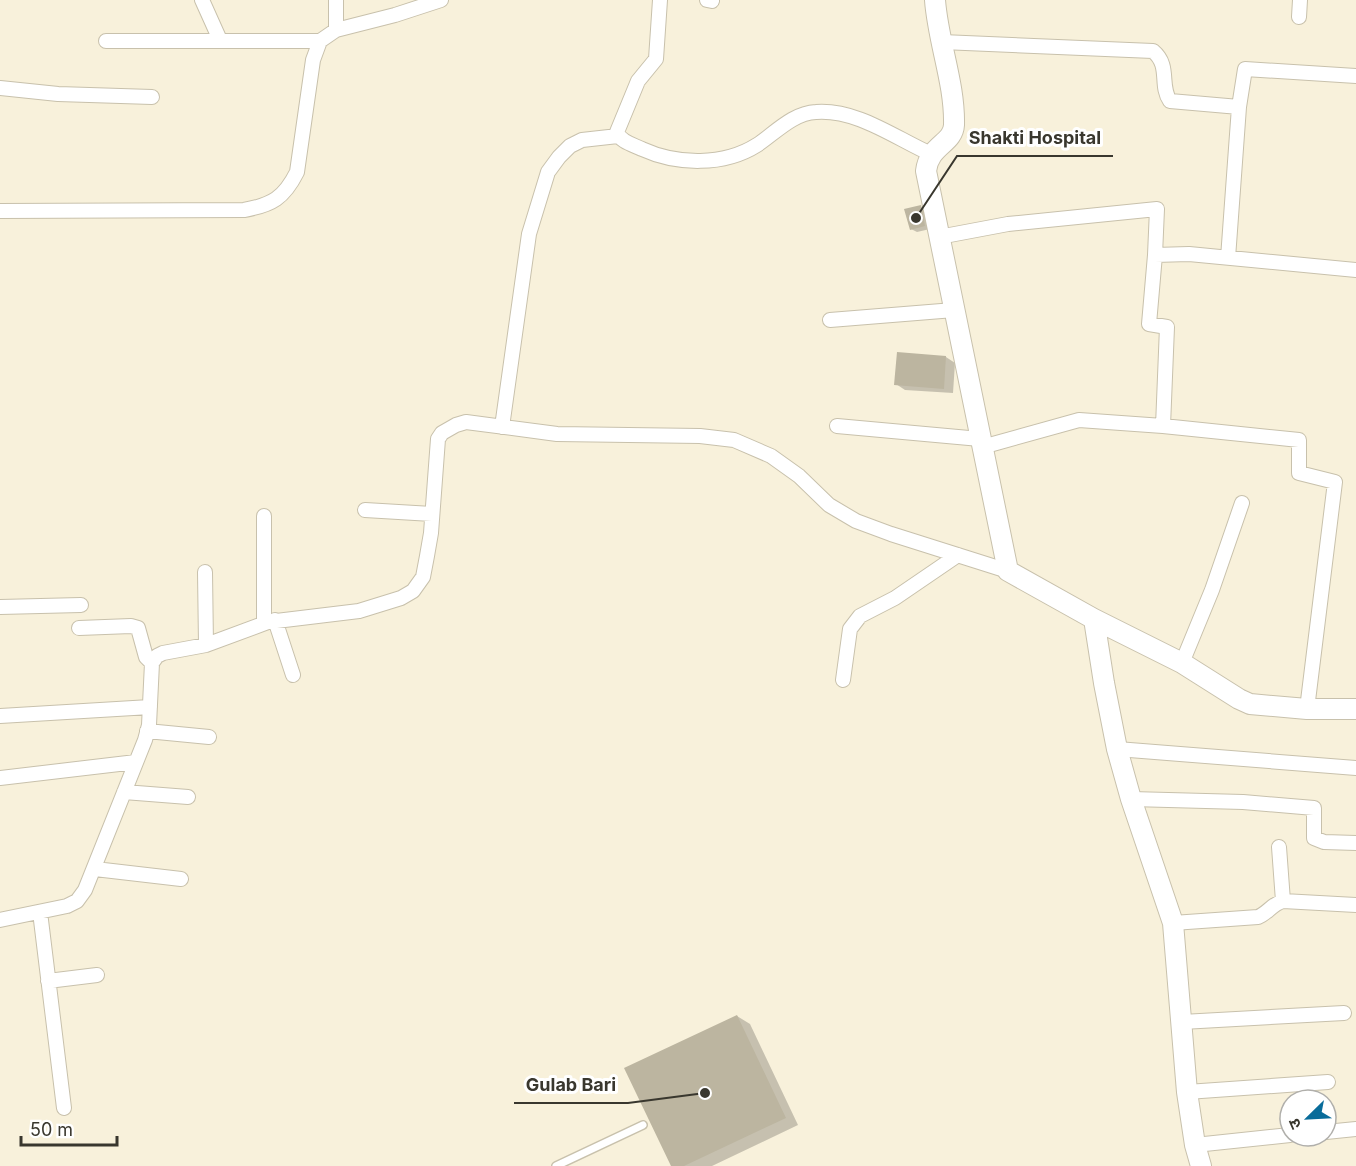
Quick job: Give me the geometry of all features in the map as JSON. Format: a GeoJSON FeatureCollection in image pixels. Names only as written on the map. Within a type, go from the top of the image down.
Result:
{"type":"FeatureCollection","features":[{"type":"Feature","properties":{"kind":"street"},"geometry":{"type":"LineString","coordinates":[[202,0],[220,40]]}},
{"type":"Feature","properties":{"kind":"street"},"geometry":{"type":"LineString","coordinates":[[336,0],[336,30]]}},
{"type":"Feature","properties":{"kind":"street"},"geometry":{"type":"LineString","coordinates":[[106,41],[320,41],[336,30],[441,0]]}},
{"type":"Feature","properties":{"kind":"street"},"geometry":{"type":"LineString","coordinates":[[618,136],[617,132],[638,81],[656,60],[660,0]]}},
{"type":"Feature","properties":{"kind":"street"},"geometry":{"type":"LineString","coordinates":[[707,0],[712,1]]}},
{"type":"Feature","properties":{"kind":"street"},"geometry":{"type":"LineString","coordinates":[[935,0],[952,98],[954,127],[951,136],[931,154],[926,171],[1008,571]]}},
{"type":"Feature","properties":{"kind":"street"},"geometry":{"type":"LineString","coordinates":[[1299,17],[1300,0]]}},
{"type":"Feature","properties":{"kind":"street"},"geometry":{"type":"LineString","coordinates":[[0,211],[244,210],[263,207],[277,200],[290,187],[297,172],[313,60],[320,41]]}},
{"type":"Feature","properties":{"kind":"street"},"geometry":{"type":"LineString","coordinates":[[942,42],[1154,51],[1162,60],[1167,97],[1170,101],[1239,107]]}},
{"type":"Feature","properties":{"kind":"street"},"geometry":{"type":"LineString","coordinates":[[1228,258],[1239,107],[1245,69],[1356,76]]}},
{"type":"Feature","properties":{"kind":"street"},"geometry":{"type":"LineString","coordinates":[[0,88],[58,94],[152,97]]}},
{"type":"Feature","properties":{"kind":"street"},"geometry":{"type":"LineString","coordinates":[[502,427],[529,234],[548,172],[558,157],[570,146],[582,140],[618,136],[654,154],[675,159],[705,161],[745,151],[786,123],[807,114],[832,112],[848,114],[931,154]]}},
{"type":"Feature","properties":{"kind":"street"},"geometry":{"type":"LineString","coordinates":[[939,237],[1008,224],[1157,209],[1149,324],[1167,327],[1163,426]]}},
{"type":"Feature","properties":{"kind":"street"},"geometry":{"type":"LineString","coordinates":[[1155,255],[1189,254],[1356,270]]}},
{"type":"Feature","properties":{"kind":"street"},"geometry":{"type":"LineString","coordinates":[[830,320],[954,310]]}},
{"type":"Feature","properties":{"kind":"street"},"geometry":{"type":"LineString","coordinates":[[837,426],[981,443],[1079,420],[1299,440],[1299,473],[1335,482],[1307,709]]}},
{"type":"Feature","properties":{"kind":"street"},"geometry":{"type":"LineString","coordinates":[[0,920],[67,906],[77,901],[85,890],[147,731],[152,663],[157,656],[206,645],[269,622],[359,610],[401,598],[413,591],[423,576],[431,533],[436,447],[442,433],[466,422],[557,434],[700,436],[734,440],[771,456],[799,476],[829,505],[841,513],[891,534],[1008,571],[1094,619],[1182,663],[1250,704],[1307,709],[1356,709]]}},
{"type":"Feature","properties":{"kind":"street"},"geometry":{"type":"LineString","coordinates":[[1182,663],[1212,590],[1242,503]]}},
{"type":"Feature","properties":{"kind":"street"},"geometry":{"type":"LineString","coordinates":[[365,510],[432,514]]}},
{"type":"Feature","properties":{"kind":"street"},"geometry":{"type":"LineString","coordinates":[[264,516],[269,622],[293,675]]}},
{"type":"Feature","properties":{"kind":"street"},"geometry":{"type":"LineString","coordinates":[[843,680],[848,639],[853,624],[860,616],[909,589],[958,555]]}},
{"type":"Feature","properties":{"kind":"street"},"geometry":{"type":"LineString","coordinates":[[205,572],[206,645]]}},
{"type":"Feature","properties":{"kind":"street"},"geometry":{"type":"LineString","coordinates":[[0,607],[81,605]]}},
{"type":"Feature","properties":{"kind":"street"},"geometry":{"type":"LineString","coordinates":[[1094,619],[1117,748],[1131,798],[1173,923],[1187,1092],[1195,1145],[1202,1166]]}},
{"type":"Feature","properties":{"kind":"street"},"geometry":{"type":"LineString","coordinates":[[79,628],[130,626],[138,628],[146,657],[152,663]]}},
{"type":"Feature","properties":{"kind":"street"},"geometry":{"type":"LineString","coordinates":[[0,716],[150,707]]}},
{"type":"Feature","properties":{"kind":"street"},"geometry":{"type":"LineString","coordinates":[[147,731],[209,737]]}},
{"type":"Feature","properties":{"kind":"street"},"geometry":{"type":"LineString","coordinates":[[1117,748],[1356,768]]}},
{"type":"Feature","properties":{"kind":"street"},"geometry":{"type":"LineString","coordinates":[[0,778],[136,762]]}},
{"type":"Feature","properties":{"kind":"street"},"geometry":{"type":"LineString","coordinates":[[124,792],[188,797]]}},
{"type":"Feature","properties":{"kind":"street"},"geometry":{"type":"LineString","coordinates":[[1131,798],[1243,802],[1314,808],[1314,838],[1324,842],[1356,843]]}},
{"type":"Feature","properties":{"kind":"street"},"geometry":{"type":"LineString","coordinates":[[1279,847],[1282,901]]}},
{"type":"Feature","properties":{"kind":"street"},"geometry":{"type":"LineString","coordinates":[[94,869],[181,879]]}},
{"type":"Feature","properties":{"kind":"street"},"geometry":{"type":"LineString","coordinates":[[1173,923],[1258,917],[1265,914],[1274,904],[1282,901],[1356,905]]}},
{"type":"Feature","properties":{"kind":"street"},"geometry":{"type":"LineString","coordinates":[[40,912],[64,1108]]}},
{"type":"Feature","properties":{"kind":"street"},"geometry":{"type":"LineString","coordinates":[[48,981],[97,975]]}},
{"type":"Feature","properties":{"kind":"street"},"geometry":{"type":"LineString","coordinates":[[1182,1022],[1344,1013]]}},
{"type":"Feature","properties":{"kind":"street"},"geometry":{"type":"LineString","coordinates":[[1187,1092],[1328,1082]]}},
{"type":"Feature","properties":{"kind":"street"},"geometry":{"type":"LineString","coordinates":[[1338,1131],[1356,1129]]}},
{"type":"Feature","properties":{"kind":"street"},"geometry":{"type":"LineString","coordinates":[[1195,1145],[1278,1136]]}},
{"type":"Feature","properties":{"kind":"lane"},"geometry":{"type":"LineString","coordinates":[[556,1166],[643,1125]]}},
{"type":"Feature","properties":{"kind":"building"},"geometry":{"type":"Polygon","coordinates":[[[921,205],[925,226],[910,230],[904,209],[921,205]]]}},
{"type":"Feature","properties":{"kind":"building"},"geometry":{"type":"Polygon","coordinates":[[[897,352],[946,356],[944,389],[894,385],[897,352]]]}},
{"type":"Feature","properties":{"kind":"building"},"geometry":{"type":"Polygon","coordinates":[[[737,1015],[786,1118],[684,1166],[671,1166],[624,1068],[737,1015]]]}},
{"type":"Feature","properties":{"kind":"place","name":"Shakti Hospital"},"geometry":{"type":"Point","coordinates":[916,218]}},
{"type":"Feature","properties":{"kind":"place","name":"Gulab Bari"},"geometry":{"type":"Point","coordinates":[705,1093]}}]}
